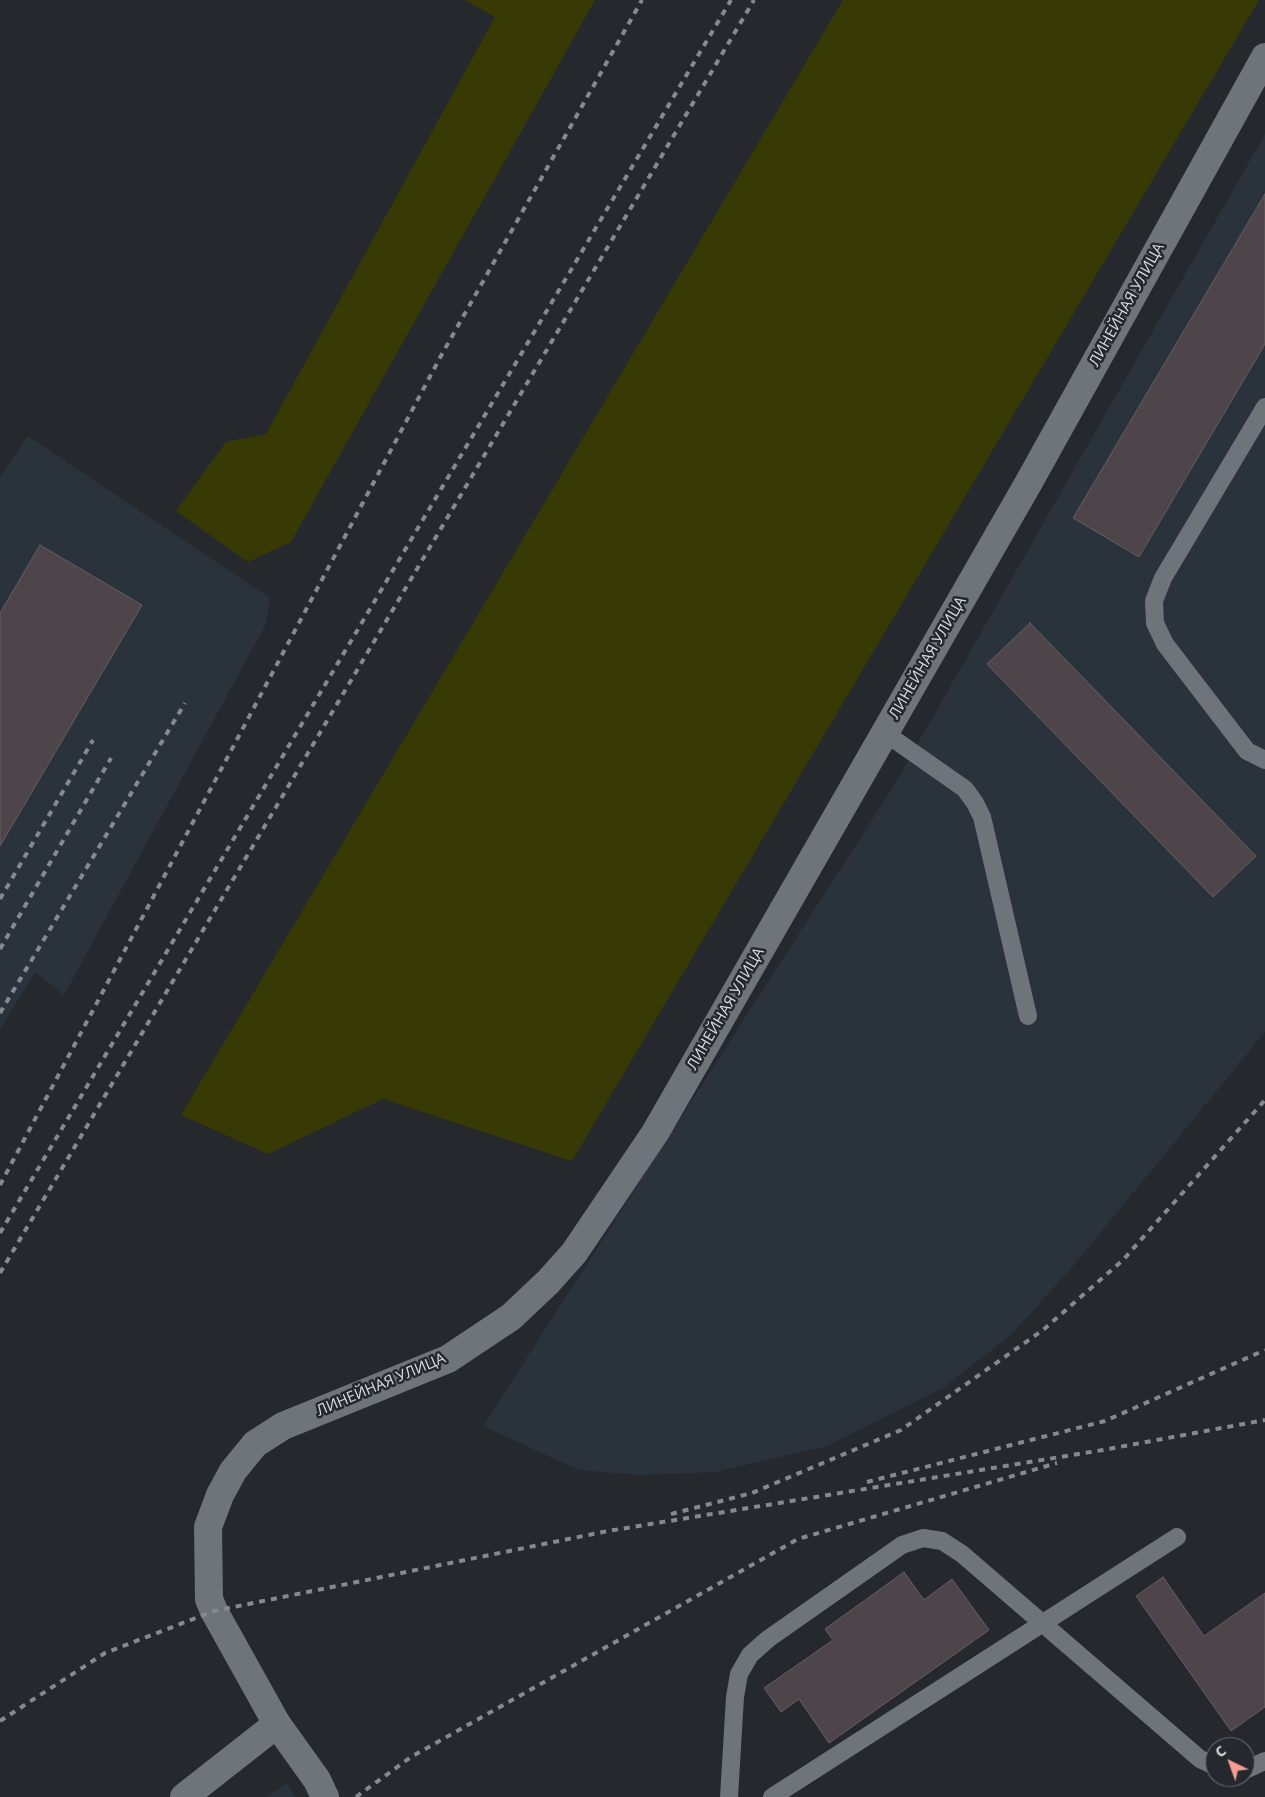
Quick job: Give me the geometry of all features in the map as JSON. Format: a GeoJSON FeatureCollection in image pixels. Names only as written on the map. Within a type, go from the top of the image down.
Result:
{"type":"FeatureCollection","features":[{"type":"Feature","properties":{"kind":"street","name":"ЛИНЕЙНАЯ УЛИЦА"},"geometry":{"type":"LineString","coordinates":[[325,1797],[317,1780],[277,1724],[209,1599],[208,1527],[220,1495],[233,1470],[255,1444],[283,1426],[448,1358],[510,1317],[548,1282],[567,1260],[638,1160],[655,1132],[1029,482],[1265,57]]}},
{"type":"Feature","properties":{"kind":"street"},"geometry":{"type":"LineString","coordinates":[[184,1797],[277,1724]]}},
{"type":"Feature","properties":{"kind":"lane"},"geometry":{"type":"LineString","coordinates":[[1265,407],[1163,578],[1154,601],[1154,623],[1165,644],[1247,751],[1265,760]]}},
{"type":"Feature","properties":{"kind":"lane"},"geometry":{"type":"LineString","coordinates":[[885,733],[965,789],[976,803],[982,817],[1028,1016]]}},
{"type":"Feature","properties":{"kind":"lane"},"geometry":{"type":"LineString","coordinates":[[772,1797],[1177,1537]]}},
{"type":"Feature","properties":{"kind":"lane"},"geometry":{"type":"LineString","coordinates":[[729,1797],[735,1697],[739,1674],[750,1655],[768,1639],[902,1545],[923,1538],[942,1541],[962,1554],[1205,1761]]}},
{"type":"Feature","properties":{"kind":"shaded area"},"geometry":{"type":"Polygon","coordinates":[[[465,0],[595,0],[291,542],[248,562],[176,511],[226,442],[266,434],[495,17],[465,0]]]}},
{"type":"Feature","properties":{"kind":"shaded area"},"geometry":{"type":"Polygon","coordinates":[[[843,0],[1259,0],[572,1161],[383,1099],[268,1154],[181,1115],[843,0]]]}},
{"type":"Feature","properties":{"kind":"shaded area"},"geometry":{"type":"Polygon","coordinates":[[[1265,134],[1265,1032],[1074,1265],[1012,1334],[943,1388],[827,1446],[715,1472],[639,1475],[579,1470],[483,1426],[893,787],[1265,134]]]}},
{"type":"Feature","properties":{"kind":"shaded area"},"geometry":{"type":"Polygon","coordinates":[[[28,436],[270,598],[266,624],[64,995],[35,972],[0,1030],[0,477],[28,436]]]}},
{"type":"Feature","properties":{"kind":"shaded area"},"geometry":{"type":"Polygon","coordinates":[[[287,1783],[296,1797],[266,1797],[287,1783]]]}},
{"type":"Feature","properties":{"kind":"building"},"geometry":{"type":"Polygon","coordinates":[[[1265,194],[1265,344],[1139,557],[1073,518],[1265,194]]]}},
{"type":"Feature","properties":{"kind":"building"},"geometry":{"type":"Polygon","coordinates":[[[40,545],[142,605],[0,846],[0,613],[40,545]]]}},
{"type":"Feature","properties":{"kind":"building"},"geometry":{"type":"Polygon","coordinates":[[[1030,623],[1256,856],[1213,897],[987,664],[1030,623]]]}},
{"type":"Feature","properties":{"kind":"building"},"geometry":{"type":"Polygon","coordinates":[[[904,1572],[924,1600],[952,1579],[989,1630],[829,1743],[799,1699],[781,1712],[764,1688],[833,1640],[825,1629],[904,1572]]]}},
{"type":"Feature","properties":{"kind":"building"},"geometry":{"type":"Polygon","coordinates":[[[1163,1577],[1204,1636],[1265,1593],[1265,1707],[1231,1731],[1136,1596],[1163,1577]]]}},
{"type":"Feature","properties":{"kind":"railway"},"geometry":{"type":"LineString","coordinates":[[0,1185],[442,354],[642,0]]}},
{"type":"Feature","properties":{"kind":"railway"},"geometry":{"type":"LineString","coordinates":[[0,1233],[731,0]]}},
{"type":"Feature","properties":{"kind":"railway"},"geometry":{"type":"LineString","coordinates":[[0,1273],[754,0]]}},
{"type":"Feature","properties":{"kind":"railway"},"geometry":{"type":"LineString","coordinates":[[0,1013],[185,703]]}},
{"type":"Feature","properties":{"kind":"railway"},"geometry":{"type":"LineString","coordinates":[[0,899],[93,740]]}},
{"type":"Feature","properties":{"kind":"railway"},"geometry":{"type":"LineString","coordinates":[[0,949],[111,758]]}},
{"type":"Feature","properties":{"kind":"railway"},"geometry":{"type":"LineString","coordinates":[[671,1514],[752,1493],[901,1430],[1043,1330],[1123,1260],[1265,1100]]}},
{"type":"Feature","properties":{"kind":"railway"},"geometry":{"type":"LineString","coordinates":[[867,1482],[1105,1421],[1265,1350]]}},
{"type":"Feature","properties":{"kind":"railway"},"geometry":{"type":"LineString","coordinates":[[0,1721],[105,1653],[214,1611],[608,1531],[1103,1450],[1265,1420]]}},
{"type":"Feature","properties":{"kind":"railway"},"geometry":{"type":"LineString","coordinates":[[356,1797],[411,1757],[798,1539],[1057,1463]]}}]}
